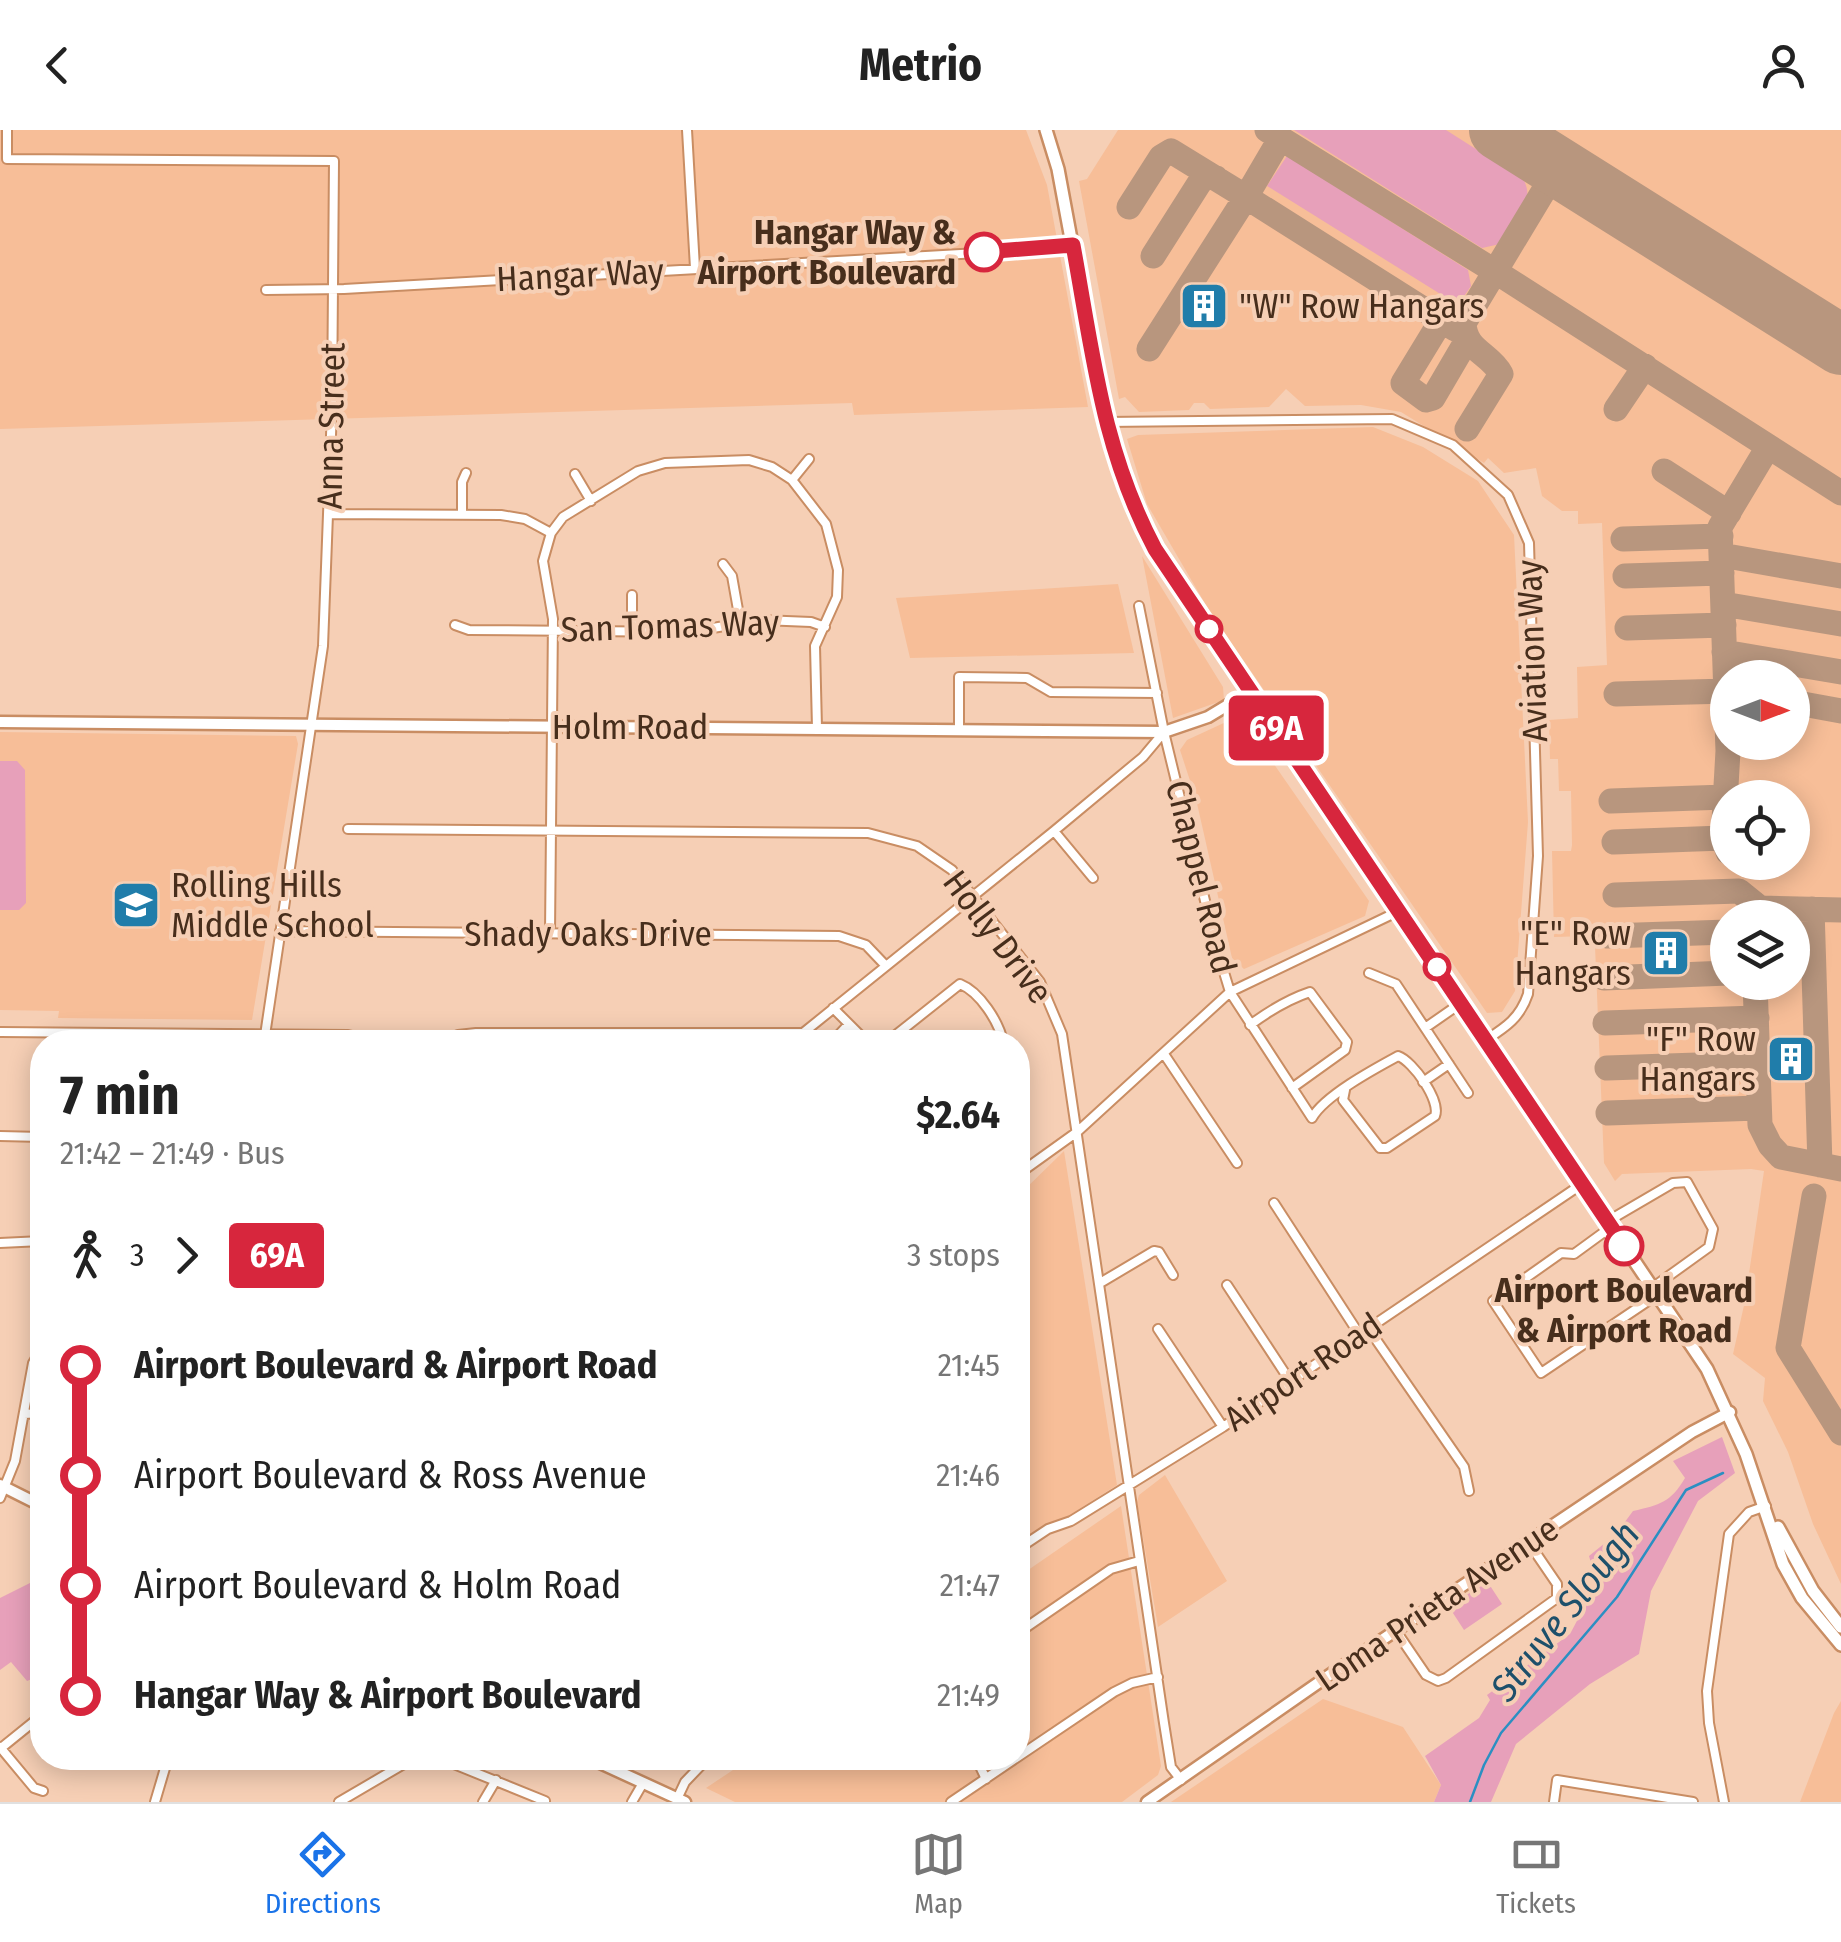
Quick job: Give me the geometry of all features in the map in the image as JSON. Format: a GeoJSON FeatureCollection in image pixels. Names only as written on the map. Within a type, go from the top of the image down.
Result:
{"type":"FeatureCollection","features":[{"type":"Feature","properties":{"kind":"main road"},"geometry":{"type":"LineString","coordinates":[[1046,130],[1058,169],[1105,422],[1124,485],[1155,549],[1707,1369],[1730,1412],[1766,1506],[1783,1564],[1802,1598],[1841,1645]]}},
{"type":"Feature","properties":{"kind":"main road"},"geometry":{"type":"LineString","coordinates":[[1766,1506],[1814,1591],[1841,1627]]}},
{"type":"Feature","properties":{"kind":"street","name":"Anna Street"},"geometry":{"type":"LineString","coordinates":[[7,130],[7,158],[334,161],[323,646],[265,1030]]}},
{"type":"Feature","properties":{"kind":"street"},"geometry":{"type":"LineString","coordinates":[[687,130],[695,268]]}},
{"type":"Feature","properties":{"kind":"street","name":"Hangar Way"},"geometry":{"type":"LineString","coordinates":[[266,290],[1073,245]]}},
{"type":"Feature","properties":{"kind":"street","name":"Aviation Way"},"geometry":{"type":"LineString","coordinates":[[1105,422],[1392,419],[1452,444],[1508,495],[1529,543],[1538,856],[1528,994],[1522,1010],[1510,1024],[1486,1040]]}},
{"type":"Feature","properties":{"kind":"street"},"geometry":{"type":"LineString","coordinates":[[792,480],[809,459]]}},
{"type":"Feature","properties":{"kind":"street"},"geometry":{"type":"LineString","coordinates":[[550,933],[552,605],[543,560],[551,533],[564,517],[638,471],[665,463],[749,460],[772,467],[792,480],[815,506],[830,535],[839,580],[816,646],[816,728]]}},
{"type":"Feature","properties":{"kind":"street"},"geometry":{"type":"LineString","coordinates":[[462,514],[462,482],[466,473]]}},
{"type":"Feature","properties":{"kind":"street"},"geometry":{"type":"LineString","coordinates":[[575,474],[591,501]]}},
{"type":"Feature","properties":{"kind":"street"},"geometry":{"type":"LineString","coordinates":[[328,514],[518,517],[551,533]]}},
{"type":"Feature","properties":{"kind":"street"},"geometry":{"type":"LineString","coordinates":[[723,564],[732,576],[740,621]]}},
{"type":"Feature","properties":{"kind":"street"},"geometry":{"type":"LineString","coordinates":[[632,596],[632,631]]}},
{"type":"Feature","properties":{"kind":"street","name":"Chappel Road"},"geometry":{"type":"LineString","coordinates":[[1139,606],[1164,732],[1230,992],[1312,1118],[1318,1108],[1344,1090]]}},
{"type":"Feature","properties":{"kind":"street"},"geometry":{"type":"LineString","coordinates":[[830,614],[844,620]]}},
{"type":"Feature","properties":{"kind":"street","name":"San Tomas Way"},"geometry":{"type":"LineString","coordinates":[[455,625],[469,630],[689,632],[740,621],[811,622],[825,627]]}},
{"type":"Feature","properties":{"kind":"street"},"geometry":{"type":"LineString","coordinates":[[958,730],[958,678],[1027,678],[1051,692],[1157,692]]}},
{"type":"Feature","properties":{"kind":"street","name":"Holm Road"},"geometry":{"type":"LineString","coordinates":[[0,722],[1164,732],[1208,717],[1251,691]]}},
{"type":"Feature","properties":{"kind":"street"},"geometry":{"type":"LineString","coordinates":[[809,1030],[1054,832],[1143,757],[1164,732]]}},
{"type":"Feature","properties":{"kind":"street","name":"Holly Drive"},"geometry":{"type":"LineString","coordinates":[[348,829],[878,834],[908,842],[936,856],[974,895],[1040,982],[1062,1034],[1171,1767],[1181,1780]]}},
{"type":"Feature","properties":{"kind":"street"},"geometry":{"type":"LineString","coordinates":[[1054,832],[1092,878]]}},
{"type":"Feature","properties":{"kind":"street"},"geometry":{"type":"LineString","coordinates":[[1030,1166],[1078,1132],[1230,992],[1398,910]]}},
{"type":"Feature","properties":{"kind":"street","name":"Shady Oaks Drive"},"geometry":{"type":"LineString","coordinates":[[280,931],[839,936],[866,944],[886,966]]}},
{"type":"Feature","properties":{"kind":"street"},"geometry":{"type":"LineString","coordinates":[[1369,973],[1396,984],[1468,1092]]}},
{"type":"Feature","properties":{"kind":"street"},"geometry":{"type":"LineString","coordinates":[[902,1030],[960,984],[994,1018],[998,1030]]}},
{"type":"Feature","properties":{"kind":"street"},"geometry":{"type":"LineString","coordinates":[[1250,1025],[1278,1005],[1292,1003],[1310,992],[1347,1042],[1345,1050],[1292,1088]]}},
{"type":"Feature","properties":{"kind":"street"},"geometry":{"type":"LineString","coordinates":[[1425,1028],[1461,1003]]}},
{"type":"Feature","properties":{"kind":"street"},"geometry":{"type":"LineString","coordinates":[[833,1008],[853,1030]]}},
{"type":"Feature","properties":{"kind":"street"},"geometry":{"type":"LineString","coordinates":[[844,1030],[848,1026]]}},
{"type":"Feature","properties":{"kind":"street"},"geometry":{"type":"LineString","coordinates":[[0,1032],[30,1033]]}},
{"type":"Feature","properties":{"kind":"street"},"geometry":{"type":"LineString","coordinates":[[1164,1054],[1237,1164]]}},
{"type":"Feature","properties":{"kind":"street"},"geometry":{"type":"LineString","coordinates":[[1398,1056],[1408,1060],[1423,1082],[1436,1102],[1437,1114],[1383,1148],[1374,1144],[1343,1100],[1344,1090],[1398,1056]]}},
{"type":"Feature","properties":{"kind":"street"},"geometry":{"type":"LineString","coordinates":[[1423,1082],[1449,1064]]}},
{"type":"Feature","properties":{"kind":"street"},"geometry":{"type":"LineString","coordinates":[[0,1136],[30,1136]]}},
{"type":"Feature","properties":{"kind":"street"},"geometry":{"type":"LineString","coordinates":[[1687,1182],[1713,1230],[1710,1247],[1541,1372],[1493,1301],[1560,1254],[1574,1254],[1609,1224],[1673,1183],[1687,1182]]}},
{"type":"Feature","properties":{"kind":"street","name":"Airport Road"},"geometry":{"type":"LineString","coordinates":[[1030,1543],[1130,1486],[1223,1426],[1582,1184]]}},
{"type":"Feature","properties":{"kind":"street"},"geometry":{"type":"LineString","coordinates":[[1274,1204],[1464,1468],[1469,1491]]}},
{"type":"Feature","properties":{"kind":"street"},"geometry":{"type":"LineString","coordinates":[[0,1243],[30,1242]]}},
{"type":"Feature","properties":{"kind":"street"},"geometry":{"type":"LineString","coordinates":[[1100,1284],[1151,1251],[1159,1252],[1173,1275]]}},
{"type":"Feature","properties":{"kind":"street"},"geometry":{"type":"LineString","coordinates":[[1227,1286],[1290,1382]]}},
{"type":"Feature","properties":{"kind":"street"},"geometry":{"type":"LineString","coordinates":[[1158,1329],[1223,1426]]}},
{"type":"Feature","properties":{"kind":"street"},"geometry":{"type":"LineString","coordinates":[[30,1376],[15,1461],[2,1490],[30,1501]]}},
{"type":"Feature","properties":{"kind":"street","name":"Loma Prieta Avenue"},"geometry":{"type":"LineString","coordinates":[[1147,1802],[1692,1432],[1730,1412]]}},
{"type":"Feature","properties":{"kind":"street"},"geometry":{"type":"LineString","coordinates":[[24,1414],[30,1414]]}},
{"type":"Feature","properties":{"kind":"street"},"geometry":{"type":"LineString","coordinates":[[1724,1802],[1707,1691],[1729,1534],[1749,1512],[1766,1506]]}},
{"type":"Feature","properties":{"kind":"street"},"geometry":{"type":"LineString","coordinates":[[1396,1631],[1428,1677],[1438,1681],[1446,1678],[1557,1598],[1557,1584],[1529,1543]]}},
{"type":"Feature","properties":{"kind":"street"},"geometry":{"type":"LineString","coordinates":[[1030,1625],[1111,1569],[1139,1560]]}},
{"type":"Feature","properties":{"kind":"street"},"geometry":{"type":"LineString","coordinates":[[1030,1749],[1114,1692],[1158,1676]]}},
{"type":"Feature","properties":{"kind":"street"},"geometry":{"type":"LineString","coordinates":[[30,1724],[0,1748],[34,1788],[43,1791]]}},
{"type":"Feature","properties":{"kind":"street"},"geometry":{"type":"LineString","coordinates":[[155,1802],[164,1770]]}},
{"type":"Feature","properties":{"kind":"street"},"geometry":{"type":"LineString","coordinates":[[339,1802],[394,1770]]}},
{"type":"Feature","properties":{"kind":"street"},"geometry":{"type":"LineString","coordinates":[[470,1770],[545,1801]]}},
{"type":"Feature","properties":{"kind":"street"},"geometry":{"type":"LineString","coordinates":[[615,1770],[681,1800],[685,1782],[696,1770]]}},
{"type":"Feature","properties":{"kind":"street"},"geometry":{"type":"LineString","coordinates":[[982,1770],[986,1779]]}},
{"type":"Feature","properties":{"kind":"street"},"geometry":{"type":"LineString","coordinates":[[951,1802],[999,1770]]}},
{"type":"Feature","properties":{"kind":"street"},"geometry":{"type":"LineString","coordinates":[[483,1802],[496,1780]]}},
{"type":"Feature","properties":{"kind":"street"},"geometry":{"type":"LineString","coordinates":[[1554,1802],[1558,1780],[1693,1802]]}},
{"type":"Feature","properties":{"kind":"street"},"geometry":{"type":"LineString","coordinates":[[632,1802],[643,1783]]}},
{"type":"Feature","properties":{"kind":"shaded area"},"geometry":{"type":"Polygon","coordinates":[[[0,130],[1026,130],[1047,185],[1088,407],[854,415],[852,403],[0,429],[0,130]]]}},
{"type":"Feature","properties":{"kind":"shaded area"},"geometry":{"type":"Polygon","coordinates":[[[1118,130],[1841,130],[1841,1584],[1813,1524],[1788,1452],[1763,1401],[1765,1378],[1733,1354],[1764,1171],[1622,1174],[1615,1181],[1604,1163],[1595,946],[1590,945],[1589,936],[1554,937],[1552,851],[1571,851],[1571,791],[1559,791],[1558,759],[1550,759],[1549,720],[1578,718],[1577,667],[1607,665],[1602,523],[1578,524],[1578,511],[1562,511],[1542,496],[1536,468],[1504,473],[1488,458],[1484,463],[1401,412],[1361,405],[1305,406],[1286,389],[1269,407],[1210,409],[1204,403],[1194,403],[1189,410],[1139,412],[1125,397],[1119,399],[1079,181],[1087,179],[1118,130]]]}},
{"type":"Feature","properties":{"kind":"shaded area"},"geometry":{"type":"Polygon","coordinates":[[[1294,130],[1446,130],[1523,179],[1527,187],[1526,204],[1500,244],[1482,248],[1294,130]]]}},
{"type":"Feature","properties":{"kind":"shaded area"},"geometry":{"type":"Polygon","coordinates":[[[1287,156],[1468,270],[1471,286],[1458,305],[1267,186],[1287,156]]]}},
{"type":"Feature","properties":{"kind":"shaded area"},"geometry":{"type":"Polygon","coordinates":[[[1373,427],[1423,447],[1478,481],[1514,535],[1528,822],[1515,991],[1502,1012],[1487,1013],[1210,612],[1147,504],[1127,439],[1138,435],[1373,427]]]}},
{"type":"Feature","properties":{"kind":"shaded area"},"geometry":{"type":"Polygon","coordinates":[[[1142,556],[1223,687],[1224,700],[1173,718],[1142,556]]]}},
{"type":"Feature","properties":{"kind":"shaded area"},"geometry":{"type":"Polygon","coordinates":[[[1118,584],[1134,653],[910,658],[896,598],[1118,584]]]}},
{"type":"Feature","properties":{"kind":"shaded area"},"geometry":{"type":"Polygon","coordinates":[[[1239,716],[1248,719],[1269,757],[1369,901],[1365,916],[1244,969],[1232,958],[1196,799],[1180,750],[1187,740],[1239,716]]]}},
{"type":"Feature","properties":{"kind":"shaded area","name":"Rolling Hills Middle School"},"geometry":{"type":"Polygon","coordinates":[[[0,732],[296,736],[298,744],[252,1020],[58,1018],[59,1011],[0,1010],[0,732]]]}},
{"type":"Feature","properties":{"kind":"shaded area"},"geometry":{"type":"Polygon","coordinates":[[[0,761],[17,761],[25,770],[26,903],[19,910],[0,910],[0,761]]]}},
{"type":"Feature","properties":{"kind":"shaded area"},"geometry":{"type":"Polygon","coordinates":[[[1064,1151],[1117,1485],[1030,1540],[1030,1184],[1064,1151]]]}},
{"type":"Feature","properties":{"kind":"shaded area"},"geometry":{"type":"Polygon","coordinates":[[[1722,1437],[1735,1473],[1698,1501],[1651,1591],[1639,1654],[1590,1684],[1516,1744],[1491,1802],[1434,1802],[1441,1785],[1425,1756],[1479,1718],[1490,1700],[1487,1695],[1570,1634],[1597,1583],[1589,1556],[1616,1534],[1633,1511],[1658,1504],[1675,1492],[1685,1478],[1673,1461],[1722,1437]]]}},
{"type":"Feature","properties":{"kind":"shaded area"},"geometry":{"type":"Polygon","coordinates":[[[1165,1475],[1227,1581],[1158,1627],[1137,1502],[1139,1495],[1165,1475]]]}},
{"type":"Feature","properties":{"kind":"shaded area"},"geometry":{"type":"Polygon","coordinates":[[[1121,1506],[1161,1766],[1158,1775],[1122,1802],[735,1802],[706,1788],[733,1770],[1030,1770],[1030,1569],[1121,1506]]]}},
{"type":"Feature","properties":{"kind":"shaded area"},"geometry":{"type":"Polygon","coordinates":[[[1487,1581],[1502,1604],[1464,1630],[1449,1607],[1487,1581]]]}},
{"type":"Feature","properties":{"kind":"shaded area"},"geometry":{"type":"Polygon","coordinates":[[[30,1583],[27,1681],[11,1662],[0,1670],[0,1598],[30,1583]]]}},
{"type":"Feature","properties":{"kind":"shaded area"},"geometry":{"type":"Polygon","coordinates":[[[1323,1699],[1403,1727],[1441,1785],[1434,1802],[1171,1802],[1323,1699]]]}},
{"type":"Feature","properties":{"kind":"shaded area"},"geometry":{"type":"Polygon","coordinates":[[[1841,1701],[1841,1802],[1800,1802],[1834,1713],[1841,1701]]]}},
{"type":"Feature","properties":{"kind":"waterway","name":"Struve Slough"},"geometry":{"type":"LineString","coordinates":[[1470,1802],[1501,1733],[1617,1597],[1686,1490],[1723,1473]]}},
{"type":"Feature","properties":{"kind":"taxiway"},"geometry":{"type":"LineString","coordinates":[[1267,130],[1841,493]]}},
{"type":"Feature","properties":{"kind":"taxiway"},"geometry":{"type":"LineString","coordinates":[[1280,139],[1246,197],[1455,329]]}},
{"type":"Feature","properties":{"kind":"taxiway"},"geometry":{"type":"LineString","coordinates":[[1129,207],[1161,157],[1171,151],[1246,197],[1149,349]]}},
{"type":"Feature","properties":{"kind":"taxiway"},"geometry":{"type":"LineString","coordinates":[[1464,323],[1558,167]]}},
{"type":"Feature","properties":{"kind":"taxiway"},"geometry":{"type":"LineString","coordinates":[[1153,256],[1200,182],[1208,176],[1216,178]]}},
{"type":"Feature","properties":{"kind":"taxiway"},"geometry":{"type":"LineString","coordinates":[[1467,340],[1433,398],[1426,400],[1403,383],[1439,324],[1455,327],[1464,323],[1473,346],[1501,374],[1467,429]]}},
{"type":"Feature","properties":{"kind":"taxiway"},"geometry":{"type":"LineString","coordinates":[[1616,409],[1645,366]]}},
{"type":"Feature","properties":{"kind":"taxiway"},"geometry":{"type":"LineString","coordinates":[[1726,780],[1720,527],[1768,447]]}},
{"type":"Feature","properties":{"kind":"taxiway"},"geometry":{"type":"LineString","coordinates":[[1664,471],[1729,513]]}},
{"type":"Feature","properties":{"kind":"taxiway"},"geometry":{"type":"LineString","coordinates":[[1623,539],[1721,536]]}},
{"type":"Feature","properties":{"kind":"taxiway"},"geometry":{"type":"LineString","coordinates":[[1721,555],[1841,576]]}},
{"type":"Feature","properties":{"kind":"taxiway"},"geometry":{"type":"LineString","coordinates":[[1625,576],[1722,573]]}},
{"type":"Feature","properties":{"kind":"taxiway"},"geometry":{"type":"LineString","coordinates":[[1723,604],[1841,624]]}},
{"type":"Feature","properties":{"kind":"taxiway"},"geometry":{"type":"LineString","coordinates":[[1627,628],[1724,625]]}},
{"type":"Feature","properties":{"kind":"taxiway"},"geometry":{"type":"LineString","coordinates":[[1724,652],[1841,672]]}},
{"type":"Feature","properties":{"kind":"taxiway"},"geometry":{"type":"LineString","coordinates":[[1616,694],[1710,691]]}},
{"type":"Feature","properties":{"kind":"taxiway"},"geometry":{"type":"LineString","coordinates":[[1810,705],[1841,711]]}},
{"type":"Feature","properties":{"kind":"taxiway"},"geometry":{"type":"LineString","coordinates":[[1611,801],[1710,798]]}},
{"type":"Feature","properties":{"kind":"taxiway"},"geometry":{"type":"LineString","coordinates":[[1614,842],[1710,838]]}},
{"type":"Feature","properties":{"kind":"taxiway"},"geometry":{"type":"LineString","coordinates":[[1615,895],[1739,891],[1760,908],[1841,910]]}},
{"type":"Feature","properties":{"kind":"taxiway"},"geometry":{"type":"LineString","coordinates":[[1812,909],[1820,1165]]}},
{"type":"Feature","properties":{"kind":"taxiway"},"geometry":{"type":"LineString","coordinates":[[1608,936],[1710,933]]}},
{"type":"Feature","properties":{"kind":"taxiway"},"geometry":{"type":"LineString","coordinates":[[1604,978],[1710,974]]}},
{"type":"Feature","properties":{"kind":"taxiway"},"geometry":{"type":"LineString","coordinates":[[1756,1000],[1760,1125],[1770,1145],[1781,1157],[1841,1169]]}},
{"type":"Feature","properties":{"kind":"taxiway"},"geometry":{"type":"LineString","coordinates":[[1605,1023],[1757,1018]]}},
{"type":"Feature","properties":{"kind":"taxiway"},"geometry":{"type":"LineString","coordinates":[[1607,1068],[1758,1063]]}},
{"type":"Feature","properties":{"kind":"taxiway"},"geometry":{"type":"LineString","coordinates":[[1608,1113],[1759,1108]]}},
{"type":"Feature","properties":{"kind":"taxiway"},"geometry":{"type":"LineString","coordinates":[[1814,1196],[1788,1348],[1841,1433]]}},
{"type":"Feature","properties":{"kind":"runway"},"geometry":{"type":"LineString","coordinates":[[1499,130],[1841,345]]}},
{"type":"Feature","properties":{"kind":"bus line","name":"69A"},"geometry":{"type":"LineString","coordinates":[[984,252],[1073,245],[1113,454],[1155,549],[1624,1246]]}},
{"type":"Feature","properties":{"kind":"place","name":"Hangar Way & Airport Boulevard"},"geometry":{"type":"Point","coordinates":[984,252]}},
{"type":"Feature","properties":{"kind":"place","name":"\"W\" Row Hangars"},"geometry":{"type":"Point","coordinates":[1204,306]}},
{"type":"Feature","properties":{"kind":"place","name":"Rolling Hills Middle School"},"geometry":{"type":"Point","coordinates":[136,905]}},
{"type":"Feature","properties":{"kind":"place","name":"\"E\" Row Hangars"},"geometry":{"type":"Point","coordinates":[1666,953]}},
{"type":"Feature","properties":{"kind":"place","name":"\"F\" Row Hangars"},"geometry":{"type":"Point","coordinates":[1791,1059]}},
{"type":"Feature","properties":{"kind":"place","name":"Airport Boulevard & Airport Road"},"geometry":{"type":"Point","coordinates":[1624,1246]}}]}
